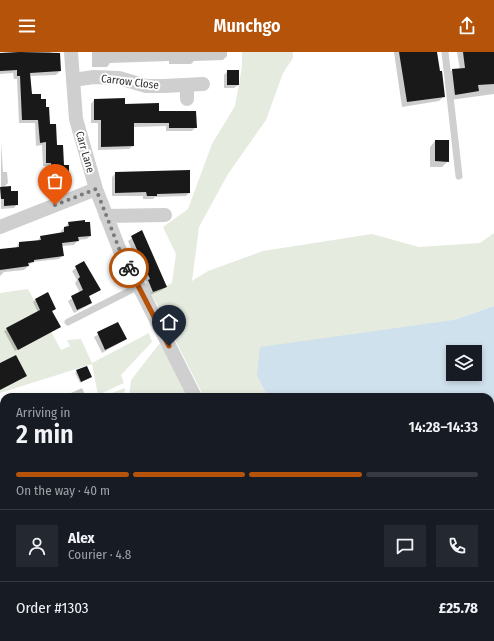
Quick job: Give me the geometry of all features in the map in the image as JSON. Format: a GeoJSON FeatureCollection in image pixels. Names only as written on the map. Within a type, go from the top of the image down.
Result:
{"type":"FeatureCollection","features":[{"type":"Feature","properties":{"kind":"street","name":"Carr Lane"},"geometry":{"type":"LineString","coordinates":[[71,52],[76,119],[96,189],[122,256],[139,286],[193,393]]}},
{"type":"Feature","properties":{"kind":"street","name":"Carrow Close"},"geometry":{"type":"LineString","coordinates":[[73,80],[119,78],[146,86],[187,92],[203,84]]}},
{"type":"Feature","properties":{"kind":"street"},"geometry":{"type":"LineString","coordinates":[[0,227],[96,189]]}},
{"type":"Feature","properties":{"kind":"street"},"geometry":{"type":"LineString","coordinates":[[106,216],[165,215]]}},
{"type":"Feature","properties":{"kind":"lane"},"geometry":{"type":"LineString","coordinates":[[445,52],[459,176]]}},
{"type":"Feature","properties":{"kind":"lane"},"geometry":{"type":"LineString","coordinates":[[68,322],[139,286]]}},
{"type":"Feature","properties":{"kind":"shaded area"},"geometry":{"type":"Polygon","coordinates":[[[242,52],[293,52],[293,58],[283,73],[266,120],[228,174],[199,227],[192,281],[208,271],[263,251],[372,234],[419,247],[480,243],[494,233],[494,306],[454,320],[257,376],[266,393],[202,393],[150,293],[172,283],[176,254],[163,227],[188,209],[212,144],[235,106],[242,67],[242,52]]]}},
{"type":"Feature","properties":{"kind":"shaded area"},"geometry":{"type":"Polygon","coordinates":[[[28,289],[61,350],[70,346],[67,340],[81,339],[92,363],[149,333],[152,342],[121,375],[124,383],[102,393],[98,393],[92,364],[0,393],[0,390],[27,376],[16,355],[0,363],[0,293],[28,289]]]}},
{"type":"Feature","properties":{"kind":"shaded area"},"geometry":{"type":"Polygon","coordinates":[[[160,343],[186,393],[129,393],[131,380],[160,343]]]}},
{"type":"Feature","properties":{"kind":"shaded area"},"geometry":{"type":"Polygon","coordinates":[[[125,388],[124,393],[112,393],[125,388]]]}},
{"type":"Feature","properties":{"kind":"water"},"geometry":{"type":"Polygon","coordinates":[[[494,306],[494,393],[266,393],[257,376],[260,347],[454,320],[494,306]]]}},
{"type":"Feature","properties":{"kind":"building"},"geometry":{"type":"Polygon","coordinates":[[[399,52],[437,52],[440,71],[442,71],[445,97],[407,102],[399,52]]]}},
{"type":"Feature","properties":{"kind":"building"},"geometry":{"type":"Polygon","coordinates":[[[463,52],[494,52],[494,84],[478,85],[479,91],[455,95],[452,69],[465,68],[463,52]]]}},
{"type":"Feature","properties":{"kind":"building"},"geometry":{"type":"Polygon","coordinates":[[[0,53],[60,53],[61,71],[30,73],[32,94],[41,94],[41,99],[46,99],[46,107],[49,107],[50,124],[56,124],[57,145],[63,145],[64,165],[69,165],[69,178],[67,178],[67,184],[52,185],[51,163],[46,163],[46,142],[40,143],[38,120],[22,120],[20,76],[17,76],[17,70],[0,71],[0,53]]]}},
{"type":"Feature","properties":{"kind":"building"},"geometry":{"type":"Polygon","coordinates":[[[227,70],[239,70],[239,85],[227,85],[227,70]]]}},
{"type":"Feature","properties":{"kind":"building"},"geometry":{"type":"Polygon","coordinates":[[[125,98],[125,104],[159,103],[159,111],[196,111],[197,128],[169,128],[169,123],[134,123],[134,146],[101,147],[101,120],[94,120],[94,99],[125,98]]]}},
{"type":"Feature","properties":{"kind":"building"},"geometry":{"type":"Polygon","coordinates":[[[435,140],[449,140],[449,162],[435,161],[435,140]]]}},
{"type":"Feature","properties":{"kind":"building"},"geometry":{"type":"Polygon","coordinates":[[[190,170],[190,193],[157,194],[157,196],[147,196],[146,192],[115,193],[115,172],[190,170]]]}},
{"type":"Feature","properties":{"kind":"building"},"geometry":{"type":"Polygon","coordinates":[[[11,186],[11,191],[18,191],[18,205],[4,206],[4,199],[1,199],[0,187],[11,186]]]}},
{"type":"Feature","properties":{"kind":"building"},"geometry":{"type":"Polygon","coordinates":[[[85,220],[85,222],[90,222],[91,236],[78,237],[79,241],[62,243],[64,256],[34,260],[34,262],[28,263],[29,266],[0,270],[0,249],[19,247],[19,242],[41,240],[40,236],[64,232],[64,227],[69,226],[68,222],[85,220]]]}},
{"type":"Feature","properties":{"kind":"building"},"geometry":{"type":"Polygon","coordinates":[[[142,230],[167,287],[153,292],[148,280],[150,279],[131,236],[142,230]]]}},
{"type":"Feature","properties":{"kind":"building"},"geometry":{"type":"Polygon","coordinates":[[[84,261],[101,290],[89,296],[92,303],[77,310],[71,296],[83,290],[78,279],[80,277],[75,266],[84,261]]]}},
{"type":"Feature","properties":{"kind":"building"},"geometry":{"type":"Polygon","coordinates":[[[48,292],[56,309],[52,311],[61,327],[18,350],[6,328],[40,310],[35,299],[48,292]]]}},
{"type":"Feature","properties":{"kind":"building"},"geometry":{"type":"Polygon","coordinates":[[[118,322],[127,339],[105,350],[97,332],[118,322]]]}},
{"type":"Feature","properties":{"kind":"building"},"geometry":{"type":"Polygon","coordinates":[[[16,355],[27,376],[0,390],[0,363],[16,355]]]}},
{"type":"Feature","properties":{"kind":"building"},"geometry":{"type":"Polygon","coordinates":[[[87,366],[92,377],[81,382],[76,370],[87,366]]]}},
{"type":"Feature","properties":{"kind":"way so far"},"geometry":{"type":"LineString","coordinates":[[55,205],[96,189],[122,256],[129,268]]}},
{"type":"Feature","properties":{"kind":"route"},"geometry":{"type":"LineString","coordinates":[[129,268],[144,294],[169,346]]}}]}
